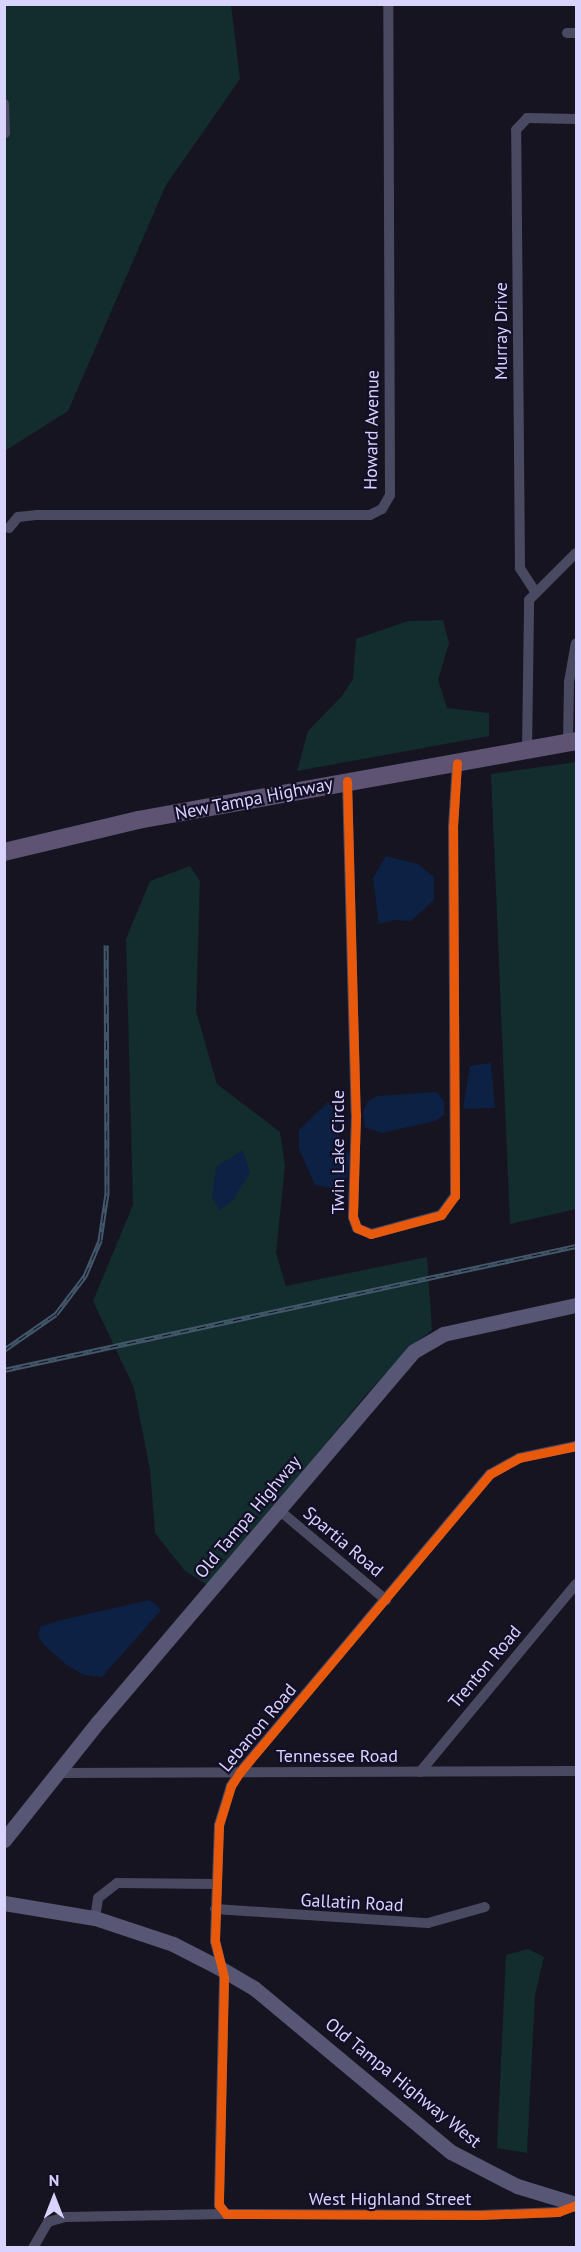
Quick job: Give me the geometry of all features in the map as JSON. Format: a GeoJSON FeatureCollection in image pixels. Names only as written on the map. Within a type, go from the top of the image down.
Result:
{"type":"FeatureCollection","features":[{"type":"Feature","properties":{"kind":"main road","name":"New Tampa Highway"},"geometry":{"type":"LineString","coordinates":[[4,852],[138,820],[572,742]]}},
{"type":"Feature","properties":{"kind":"main road","name":"Old Tampa Highway"},"geometry":{"type":"LineString","coordinates":[[4,1840],[61,1773],[99,1722],[400,1366],[427,1340],[576,1305]]}},
{"type":"Feature","properties":{"kind":"main road","name":"Old Tampa Highway West"},"geometry":{"type":"LineString","coordinates":[[4,1903],[95,1918],[173,1944],[218,1967],[254,1988],[451,2152],[517,2186],[576,2204]]}},
{"type":"Feature","properties":{"kind":"street","name":"Howard Avenue"},"geometry":{"type":"LineString","coordinates":[[9,528],[18,517],[36,515],[370,515],[387,503],[388,4]]}},
{"type":"Feature","properties":{"kind":"street"},"geometry":{"type":"LineString","coordinates":[[4,104],[5,134]]}},
{"type":"Feature","properties":{"kind":"street","name":"Murray Drive"},"geometry":{"type":"LineString","coordinates":[[536,593],[520,568],[516,130],[527,118],[576,119]]}},
{"type":"Feature","properties":{"kind":"street"},"geometry":{"type":"LineString","coordinates":[[526,751],[529,600],[576,553]]}},
{"type":"Feature","properties":{"kind":"street"},"geometry":{"type":"LineString","coordinates":[[572,742],[569,682],[576,644]]}},
{"type":"Feature","properties":{"kind":"street","name":"Twin Lake Circle"},"geometry":{"type":"LineString","coordinates":[[347,781],[356,1114],[353,1217],[357,1228],[371,1234],[441,1215],[455,1196],[453,827],[457,763]]}},
{"type":"Feature","properties":{"kind":"street","name":"Lebanon Road"},"geometry":{"type":"LineString","coordinates":[[226,2214],[219,2205],[224,1978],[218,1967],[215,1909],[219,1825],[231,1786],[490,1474],[519,1458],[576,1446]]}},
{"type":"Feature","properties":{"kind":"street","name":"Spartia Road"},"geometry":{"type":"LineString","coordinates":[[279,1510],[386,1600]]}},
{"type":"Feature","properties":{"kind":"street","name":"Trenton Road"},"geometry":{"type":"LineString","coordinates":[[420,1772],[576,1584]]}},
{"type":"Feature","properties":{"kind":"street","name":"Tennessee Road"},"geometry":{"type":"LineString","coordinates":[[61,1773],[576,1771]]}},
{"type":"Feature","properties":{"kind":"street"},"geometry":{"type":"LineString","coordinates":[[95,1918],[98,1898],[117,1882],[216,1884]]}},
{"type":"Feature","properties":{"kind":"street","name":"Gallatin Road"},"geometry":{"type":"LineString","coordinates":[[215,1909],[428,1923],[485,1907]]}},
{"type":"Feature","properties":{"kind":"street","name":"West Highland Street"},"geometry":{"type":"LineString","coordinates":[[33,2247],[48,2223],[65,2217],[226,2214],[492,2215],[558,2212],[576,2204]]}},
{"type":"Feature","properties":{"kind":"green space"},"geometry":{"type":"Polygon","coordinates":[[[5,5],[231,5],[240,79],[166,185],[68,411],[5,451],[5,5]]]}},
{"type":"Feature","properties":{"kind":"green space"},"geometry":{"type":"Polygon","coordinates":[[[443,620],[449,643],[438,680],[447,708],[489,713],[489,736],[297,771],[308,731],[342,696],[353,679],[356,639],[408,621],[443,620]]]}},
{"type":"Feature","properties":{"kind":"green space"},"geometry":{"type":"Polygon","coordinates":[[[576,762],[576,1209],[510,1224],[491,774],[576,762]]]}},
{"type":"Feature","properties":{"kind":"green space"},"geometry":{"type":"Polygon","coordinates":[[[190,866],[200,881],[196,1011],[217,1084],[280,1132],[285,1166],[276,1253],[286,1286],[427,1257],[432,1330],[410,1347],[364,1397],[209,1586],[185,1571],[155,1533],[150,1470],[134,1388],[93,1301],[133,1205],[126,939],[150,881],[190,866]]]}},
{"type":"Feature","properties":{"kind":"green space"},"geometry":{"type":"Polygon","coordinates":[[[528,1949],[544,1957],[535,1995],[527,2153],[497,2148],[506,1955],[528,1949]]]}},
{"type":"Feature","properties":{"kind":"water"},"geometry":{"type":"Polygon","coordinates":[[[386,856],[418,864],[434,877],[434,900],[411,921],[395,920],[379,924],[373,878],[386,856]]]}},
{"type":"Feature","properties":{"kind":"water"},"geometry":{"type":"Polygon","coordinates":[[[491,1063],[495,1108],[463,1109],[470,1066],[491,1063]]]}},
{"type":"Feature","properties":{"kind":"water"},"geometry":{"type":"Polygon","coordinates":[[[437,1092],[444,1102],[444,1115],[435,1121],[382,1133],[365,1127],[363,1112],[368,1101],[377,1096],[437,1092]]]}},
{"type":"Feature","properties":{"kind":"water"},"geometry":{"type":"Polygon","coordinates":[[[328,1102],[335,1111],[341,1146],[350,1155],[346,1183],[339,1189],[315,1185],[299,1149],[299,1130],[328,1102]]]}},
{"type":"Feature","properties":{"kind":"water"},"geometry":{"type":"Polygon","coordinates":[[[243,1150],[250,1173],[232,1201],[220,1210],[212,1197],[216,1167],[243,1150]]]}},
{"type":"Feature","properties":{"kind":"water"},"geometry":{"type":"Polygon","coordinates":[[[150,1600],[161,1610],[102,1677],[84,1675],[68,1666],[43,1644],[38,1634],[41,1626],[150,1600]]]}},
{"type":"Feature","properties":{"kind":"railway"},"geometry":{"type":"LineString","coordinates":[[4,1350],[56,1314],[85,1276],[100,1240],[107,1193],[106,945]]}},
{"type":"Feature","properties":{"kind":"railway"},"geometry":{"type":"LineString","coordinates":[[4,1370],[576,1246]]}},
{"type":"Feature","properties":{"kind":"cycle path"},"geometry":{"type":"LineString","coordinates":[[347,781],[356,1114],[353,1217],[357,1228],[371,1234],[441,1215],[455,1196],[453,827],[457,763]]}},
{"type":"Feature","properties":{"kind":"cycle path"},"geometry":{"type":"LineString","coordinates":[[576,1446],[519,1458],[490,1474],[240,1772],[231,1786],[219,1825],[215,1941],[224,1978],[219,2205],[226,2214],[480,2215],[558,2212],[576,2205]]}}]}
